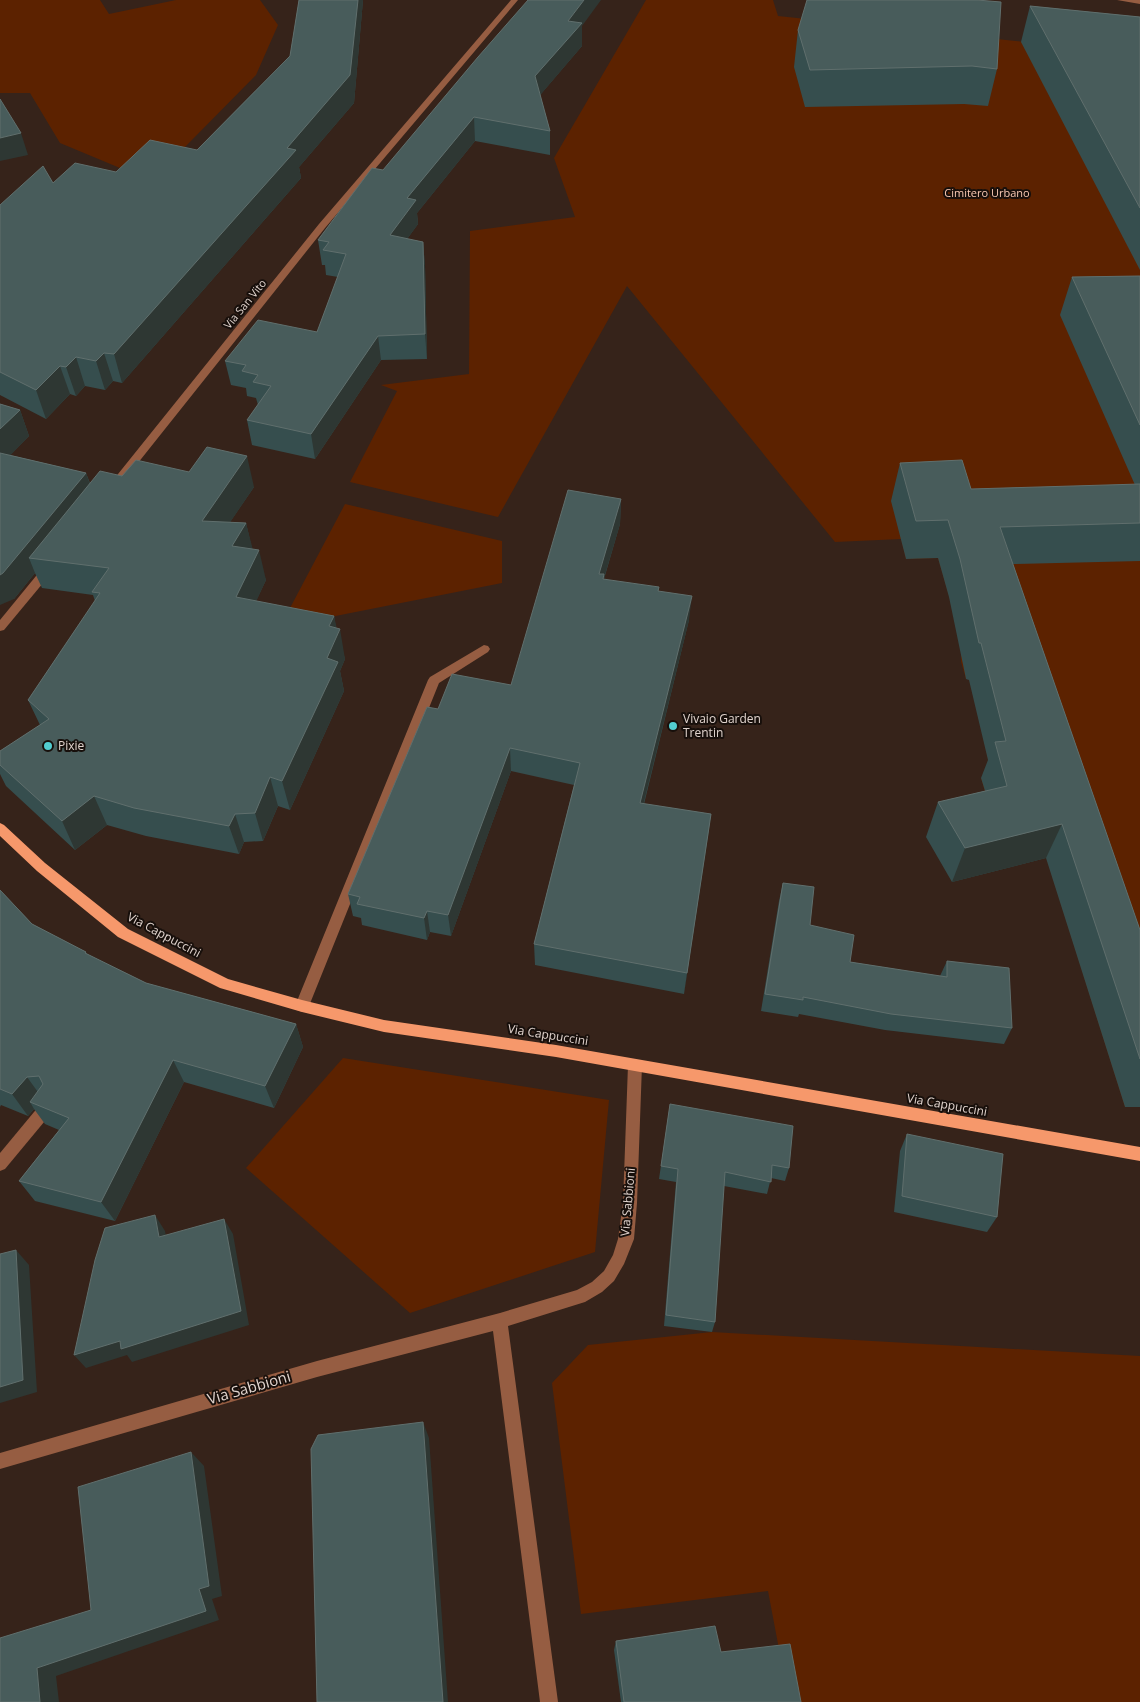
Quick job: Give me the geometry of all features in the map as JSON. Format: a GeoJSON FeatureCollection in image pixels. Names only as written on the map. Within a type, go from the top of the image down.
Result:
{"type":"FeatureCollection","features":[{"type":"Feature","properties":{"kind":"main road","name":"Via Cappuccini"},"geometry":{"type":"LineString","coordinates":[[0,828],[41,867],[123,933],[225,984],[302,1006],[384,1026],[634,1065],[1140,1154]]}},
{"type":"Feature","properties":{"kind":"street","name":"Via San Vito"},"geometry":{"type":"LineString","coordinates":[[109,493],[322,226],[515,0]]}},
{"type":"Feature","properties":{"kind":"street"},"geometry":{"type":"LineString","coordinates":[[1120,0],[1140,2]]}},
{"type":"Feature","properties":{"kind":"street"},"geometry":{"type":"LineString","coordinates":[[0,627],[54,562]]}},
{"type":"Feature","properties":{"kind":"street"},"geometry":{"type":"LineString","coordinates":[[302,1006],[434,680],[484,649]]}},
{"type":"Feature","properties":{"kind":"street","name":"Via Sabbioni"},"geometry":{"type":"LineString","coordinates":[[0,1461],[317,1368],[500,1321],[580,1297],[603,1282],[619,1258],[626,1239],[630,1204],[634,1065]]}},
{"type":"Feature","properties":{"kind":"street"},"geometry":{"type":"LineString","coordinates":[[0,1164],[49,1105]]}},
{"type":"Feature","properties":{"kind":"street"},"geometry":{"type":"LineString","coordinates":[[500,1321],[549,1702]]}},
{"type":"Feature","properties":{"kind":"green space"},"geometry":{"type":"Polygon","coordinates":[[[0,0],[100,0],[109,14],[176,0],[260,0],[278,25],[256,75],[184,148],[120,168],[60,143],[30,93],[0,93],[0,0]]]}},
{"type":"Feature","properties":{"kind":"green space","name":"Cimitero Urbano"},"geometry":{"type":"Polygon","coordinates":[[[646,0],[773,0],[778,16],[1140,54],[1140,1107],[1125,1107],[1043,847],[993,819],[981,778],[992,776],[983,737],[989,680],[966,679],[961,662],[961,637],[938,558],[906,559],[901,539],[835,542],[627,286],[498,517],[350,482],[397,391],[381,385],[469,374],[470,231],[575,217],[554,158],[646,0]]]}},
{"type":"Feature","properties":{"kind":"green space"},"geometry":{"type":"Polygon","coordinates":[[[345,504],[502,541],[502,583],[280,627],[345,504]]]}},
{"type":"Feature","properties":{"kind":"green space"},"geometry":{"type":"Polygon","coordinates":[[[343,1058],[609,1100],[595,1252],[410,1313],[246,1168],[343,1058]]]}},
{"type":"Feature","properties":{"kind":"green space"},"geometry":{"type":"Polygon","coordinates":[[[712,1332],[1140,1356],[1140,1702],[789,1702],[768,1591],[581,1614],[552,1383],[588,1345],[712,1332]]]}},
{"type":"Feature","properties":{"kind":"building"},"geometry":{"type":"Polygon","coordinates":[[[299,0],[358,0],[350,75],[287,148],[296,150],[114,354],[104,353],[96,361],[76,357],[66,367],[60,366],[36,390],[0,372],[0,205],[43,166],[53,183],[75,163],[116,172],[150,140],[197,150],[290,56],[299,0]]]}},
{"type":"Feature","properties":{"kind":"building"},"geometry":{"type":"Polygon","coordinates":[[[528,0],[584,0],[568,21],[582,23],[535,76],[550,131],[474,117],[407,198],[416,200],[390,235],[423,242],[425,334],[378,336],[311,434],[247,420],[271,386],[253,382],[258,375],[242,371],[246,365],[225,361],[258,320],[317,332],[346,254],[323,250],[329,242],[318,240],[372,168],[383,170],[528,0]]]}},
{"type":"Feature","properties":{"kind":"building"},"geometry":{"type":"Polygon","coordinates":[[[807,0],[977,0],[1001,2],[997,69],[972,66],[810,70],[798,30],[807,0]]]}},
{"type":"Feature","properties":{"kind":"building"},"geometry":{"type":"Polygon","coordinates":[[[1030,6],[1140,17],[1140,208],[1030,6]]]}},
{"type":"Feature","properties":{"kind":"building"},"geometry":{"type":"Polygon","coordinates":[[[0,99],[21,133],[0,138],[0,99]]]}},
{"type":"Feature","properties":{"kind":"building"},"geometry":{"type":"Polygon","coordinates":[[[1140,276],[1140,425],[1072,277],[1140,276]]]}},
{"type":"Feature","properties":{"kind":"building"},"geometry":{"type":"Polygon","coordinates":[[[0,404],[20,410],[0,429],[0,404]]]}},
{"type":"Feature","properties":{"kind":"building"},"geometry":{"type":"Polygon","coordinates":[[[207,447],[247,456],[202,521],[246,523],[232,546],[259,550],[236,597],[334,616],[329,626],[340,629],[327,658],[338,662],[282,781],[270,777],[255,813],[235,814],[229,826],[134,808],[94,796],[62,821],[0,765],[0,751],[49,719],[28,700],[100,593],[92,592],[109,568],[29,558],[100,471],[122,476],[136,460],[189,472],[207,447]]]}},
{"type":"Feature","properties":{"kind":"building"},"geometry":{"type":"Polygon","coordinates":[[[0,453],[86,473],[0,575],[0,453]]]}},
{"type":"Feature","properties":{"kind":"building"},"geometry":{"type":"Polygon","coordinates":[[[962,460],[971,489],[1140,484],[1140,523],[1000,527],[1140,930],[1140,1059],[1062,824],[965,848],[938,802],[1007,786],[995,742],[1006,741],[981,643],[979,643],[960,559],[948,520],[916,521],[900,463],[962,460]]]}},
{"type":"Feature","properties":{"kind":"building"},"geometry":{"type":"Polygon","coordinates":[[[568,490],[621,499],[599,574],[604,574],[603,579],[659,587],[658,591],[692,596],[640,803],[711,814],[687,973],[534,944],[580,763],[510,748],[448,915],[427,911],[424,918],[357,904],[360,897],[348,894],[427,707],[438,709],[452,674],[511,685],[568,490]]]}},
{"type":"Feature","properties":{"kind":"building"},"geometry":{"type":"Polygon","coordinates":[[[783,883],[814,887],[810,925],[854,935],[850,962],[947,977],[947,961],[1009,968],[1012,1028],[891,1014],[803,997],[803,1000],[765,994],[783,883]]]}},
{"type":"Feature","properties":{"kind":"building"},"geometry":{"type":"Polygon","coordinates":[[[0,890],[32,924],[146,983],[296,1024],[265,1086],[173,1060],[101,1202],[19,1181],[69,1118],[30,1102],[43,1084],[39,1076],[27,1077],[12,1094],[0,1089],[0,890]]]}},
{"type":"Feature","properties":{"kind":"building"},"geometry":{"type":"Polygon","coordinates":[[[670,1104],[793,1126],[789,1168],[772,1165],[771,1182],[725,1172],[715,1322],[666,1315],[678,1169],[661,1166],[670,1104]]]}},
{"type":"Feature","properties":{"kind":"building"},"geometry":{"type":"Polygon","coordinates":[[[907,1134],[1003,1154],[997,1217],[902,1196],[907,1134]]]}},
{"type":"Feature","properties":{"kind":"building"},"geometry":{"type":"Polygon","coordinates":[[[155,1215],[159,1237],[224,1219],[241,1311],[121,1349],[120,1341],[74,1355],[95,1260],[105,1228],[155,1215]]]}},
{"type":"Feature","properties":{"kind":"building"},"geometry":{"type":"Polygon","coordinates":[[[16,1250],[23,1380],[0,1387],[0,1254],[16,1250]]]}},
{"type":"Feature","properties":{"kind":"building"},"geometry":{"type":"Polygon","coordinates":[[[423,1422],[443,1702],[317,1702],[311,1449],[318,1435],[423,1422]]]}},
{"type":"Feature","properties":{"kind":"building"},"geometry":{"type":"Polygon","coordinates":[[[191,1452],[209,1586],[199,1589],[206,1611],[37,1668],[40,1702],[0,1702],[0,1638],[91,1610],[78,1487],[191,1452]]]}},
{"type":"Feature","properties":{"kind":"building"},"geometry":{"type":"Polygon","coordinates":[[[715,1626],[721,1652],[790,1644],[801,1702],[624,1702],[616,1641],[715,1626]]]}},
{"type":"Feature","properties":{"kind":"place","name":"Vivaio Garden Trentin"},"geometry":{"type":"Point","coordinates":[673,726]}},
{"type":"Feature","properties":{"kind":"place","name":"Pixie"},"geometry":{"type":"Point","coordinates":[48,746]}}]}
